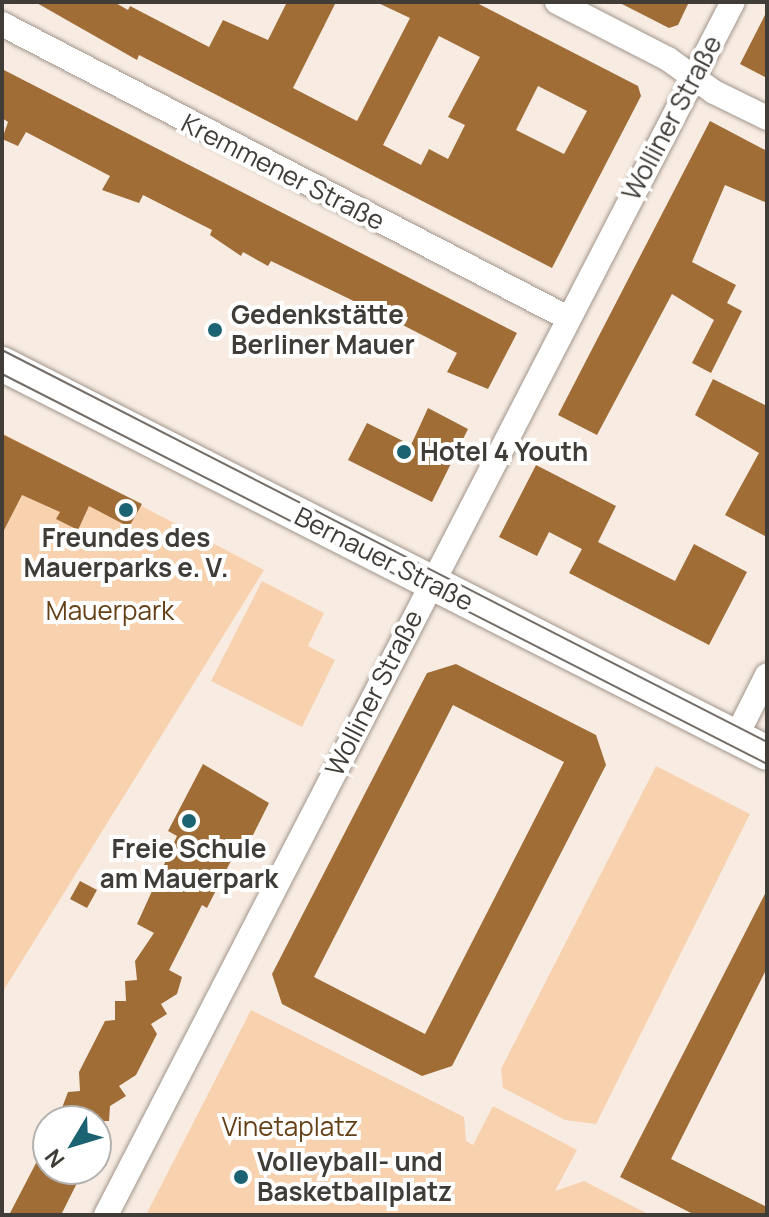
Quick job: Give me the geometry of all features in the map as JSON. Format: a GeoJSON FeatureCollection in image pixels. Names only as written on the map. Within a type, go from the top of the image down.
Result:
{"type":"FeatureCollection","features":[{"type":"Feature","properties":{"kind":"main road","name":"Bernauer Straße"},"geometry":{"type":"LineString","coordinates":[[2,364],[767,753]]}},
{"type":"Feature","properties":{"kind":"street"},"geometry":{"type":"LineString","coordinates":[[557,2],[767,118]]}},
{"type":"Feature","properties":{"kind":"street","name":"Wolliner Straße"},"geometry":{"type":"LineString","coordinates":[[106,1215],[566,317],[733,2]]}},
{"type":"Feature","properties":{"kind":"street","name":"Kremmener Straße"},"geometry":{"type":"LineString","coordinates":[[2,24],[566,317]]}},
{"type":"Feature","properties":{"kind":"street"},"geometry":{"type":"LineString","coordinates":[[736,737],[767,675]]}},
{"type":"Feature","properties":{"kind":"green space","name":"Mauerpark"},"geometry":{"type":"Polygon","coordinates":[[[2,433],[264,570],[2,993],[2,433]]]}},
{"type":"Feature","properties":{"kind":"green space"},"geometry":{"type":"Polygon","coordinates":[[[262,581],[324,613],[308,646],[335,660],[302,727],[211,681],[262,581]]]}},
{"type":"Feature","properties":{"kind":"green space"},"geometry":{"type":"Polygon","coordinates":[[[656,766],[750,814],[596,1124],[565,1120],[503,1088],[501,1069],[656,766]]]}},
{"type":"Feature","properties":{"kind":"green space","name":"Vinetaplatz"},"geometry":{"type":"Polygon","coordinates":[[[251,1010],[464,1117],[466,1141],[473,1145],[493,1106],[577,1150],[555,1191],[584,1181],[650,1215],[146,1215],[251,1010]]]}},
{"type":"Feature","properties":{"kind":"building"},"geometry":{"type":"Polygon","coordinates":[[[35,2],[114,2],[128,10],[130,6],[209,47],[223,20],[268,40],[287,2],[336,2],[293,88],[357,121],[410,18],[376,2],[475,2],[638,86],[641,96],[552,268],[139,55],[137,60],[35,2]],[[439,36],[383,145],[421,165],[429,149],[448,159],[465,125],[448,117],[480,57],[439,36]],[[538,86],[516,130],[564,154],[587,111],[538,86]]]}},
{"type":"Feature","properties":{"kind":"building"},"geometry":{"type":"Polygon","coordinates":[[[618,2],[689,2],[678,25],[669,28],[618,2]]]}},
{"type":"Feature","properties":{"kind":"building"},"geometry":{"type":"Polygon","coordinates":[[[767,11],[767,78],[740,64],[767,11]]]}},
{"type":"Feature","properties":{"kind":"building"},"geometry":{"type":"Polygon","coordinates":[[[2,69],[517,333],[488,389],[447,372],[457,353],[395,321],[271,261],[268,266],[243,252],[241,256],[210,235],[212,230],[143,195],[139,203],[102,190],[110,176],[26,132],[18,146],[2,139],[8,122],[2,118],[2,69]]]}},
{"type":"Feature","properties":{"kind":"building"},"geometry":{"type":"Polygon","coordinates":[[[710,121],[767,151],[767,203],[725,185],[692,262],[736,285],[727,303],[742,311],[711,373],[692,363],[714,320],[672,294],[597,435],[558,415],[710,121]]]}},
{"type":"Feature","properties":{"kind":"building"},"geometry":{"type":"Polygon","coordinates":[[[713,379],[767,406],[767,537],[725,515],[759,453],[695,415],[713,379]]]}},
{"type":"Feature","properties":{"kind":"building","name":"Hotel 4 Youth"},"geometry":{"type":"Polygon","coordinates":[[[428,408],[468,429],[432,502],[348,460],[367,423],[411,445],[428,408]]]}},
{"type":"Feature","properties":{"kind":"building"},"geometry":{"type":"Polygon","coordinates":[[[2,434],[142,504],[129,527],[89,506],[78,530],[56,519],[60,512],[22,495],[2,534],[2,434]]]}},
{"type":"Feature","properties":{"kind":"building"},"geometry":{"type":"Polygon","coordinates":[[[536,465],[616,506],[598,542],[675,581],[694,544],[747,572],[709,645],[569,573],[582,549],[549,532],[537,556],[499,537],[536,465]]]}},
{"type":"Feature","properties":{"kind":"building"},"geometry":{"type":"Polygon","coordinates":[[[456,664],[596,735],[606,765],[452,1066],[422,1076],[282,1004],[272,974],[427,673],[456,664]],[[453,705],[314,977],[425,1034],[564,762],[453,705]]]}},
{"type":"Feature","properties":{"kind":"building"},"geometry":{"type":"Polygon","coordinates":[[[203,764],[269,803],[244,853],[237,849],[207,908],[202,905],[169,970],[182,977],[177,994],[161,1004],[167,1014],[151,1024],[157,1034],[136,1075],[119,1086],[126,1096],[112,1105],[63,1105],[68,1092],[80,1091],[79,1072],[105,1021],[115,1020],[115,1001],[126,1001],[125,981],[137,980],[135,961],[154,933],[137,924],[177,836],[168,831],[203,764]]]}},
{"type":"Feature","properties":{"kind":"building"},"geometry":{"type":"Polygon","coordinates":[[[80,881],[97,890],[87,908],[70,899],[80,881]]]}},
{"type":"Feature","properties":{"kind":"building"},"geometry":{"type":"Polygon","coordinates":[[[767,890],[767,968],[671,1159],[767,1207],[767,1215],[695,1215],[620,1177],[767,890]]]}},
{"type":"Feature","properties":{"kind":"building"},"geometry":{"type":"Polygon","coordinates":[[[32,1171],[32,1185],[76,1185],[61,1215],[9,1215],[32,1171]]]}},
{"type":"Feature","properties":{"kind":"tram line"},"geometry":{"type":"LineString","coordinates":[[2,350],[767,742]]}},
{"type":"Feature","properties":{"kind":"tram line"},"geometry":{"type":"LineString","coordinates":[[2,374],[767,764]]}},
{"type":"Feature","properties":{"kind":"place","name":"Gedenkstätte Berliner Mauer"},"geometry":{"type":"Point","coordinates":[215,330]}},
{"type":"Feature","properties":{"kind":"place","name":"Hotel 4 Youth"},"geometry":{"type":"Point","coordinates":[404,452]}},
{"type":"Feature","properties":{"kind":"place","name":"Freundes des Mauerparks e. V."},"geometry":{"type":"Point","coordinates":[126,510]}},
{"type":"Feature","properties":{"kind":"place","name":"Freie Schule am Mauerpark"},"geometry":{"type":"Point","coordinates":[189,821]}},
{"type":"Feature","properties":{"kind":"place","name":"Volleyball- und Basketballplatz"},"geometry":{"type":"Point","coordinates":[241,1177]}}]}
